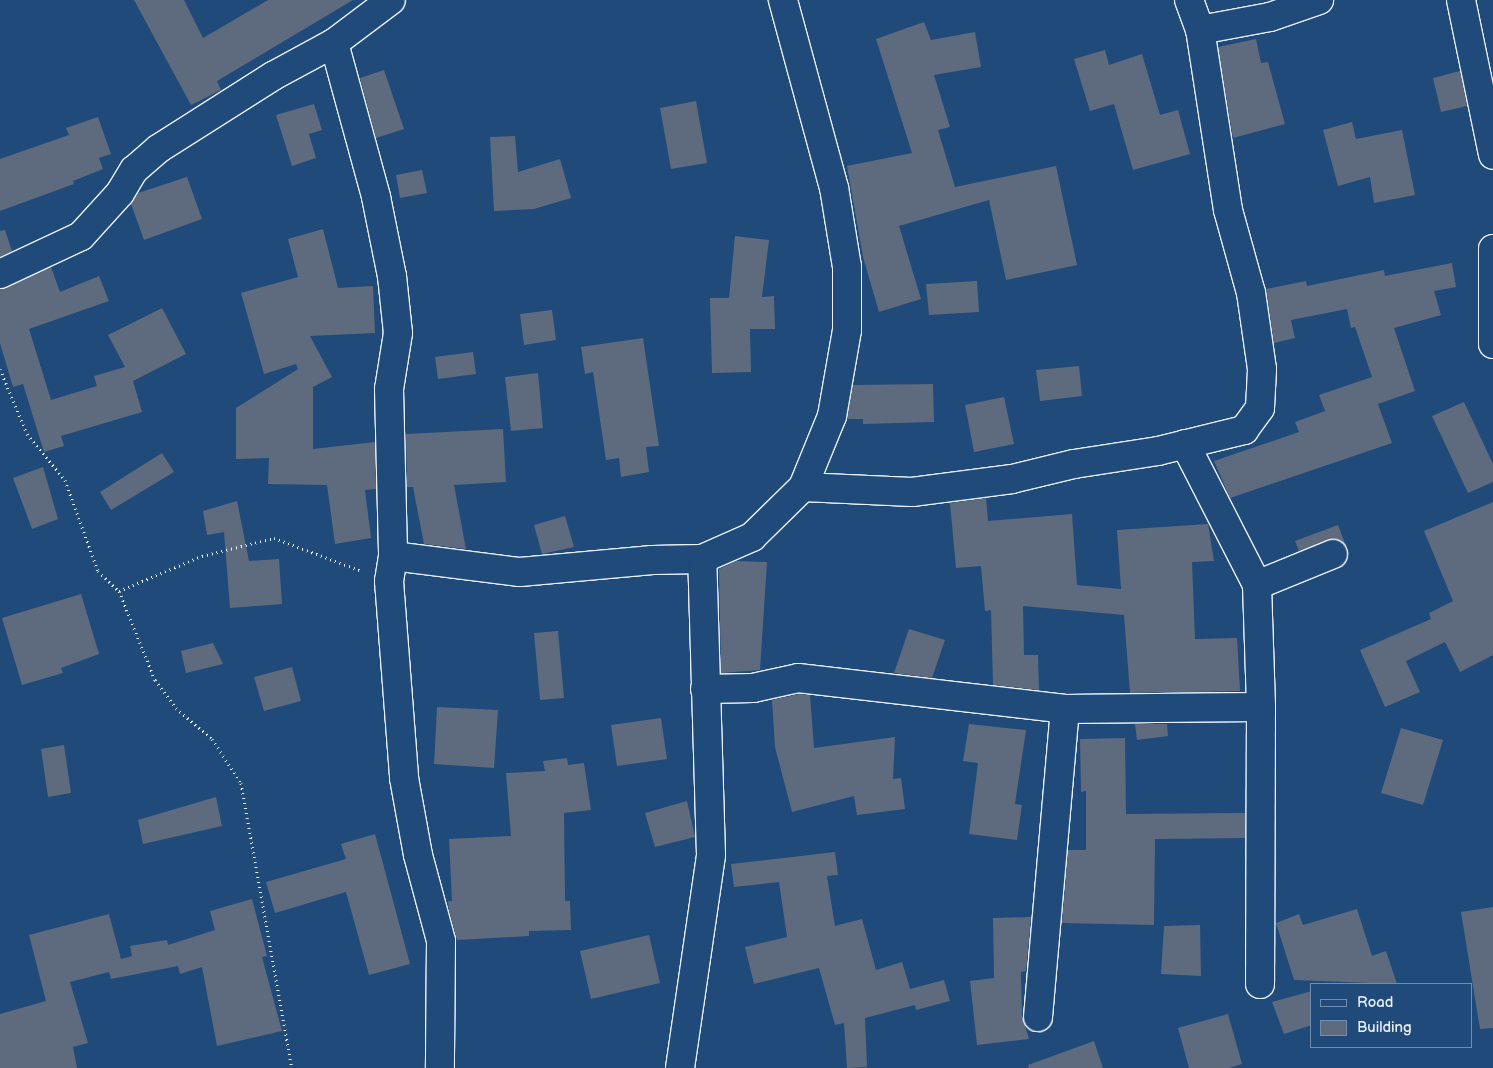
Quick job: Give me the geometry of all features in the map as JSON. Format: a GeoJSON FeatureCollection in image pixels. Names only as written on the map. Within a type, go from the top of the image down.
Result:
{"type":"FeatureCollection","features":[{"type":"Feature","properties":{"kind":"street"},"geometry":{"type":"LineString","coordinates":[[0,274],[81,236],[120,193],[134,170],[158,149],[273,76],[334,43],[391,0]]}},
{"type":"Feature","properties":{"kind":"street"},"geometry":{"type":"LineString","coordinates":[[391,569],[520,572],[623,562],[702,560],[752,537],[803,488],[832,416],[847,330],[847,268],[834,188],[783,0]]}},
{"type":"Feature","properties":{"kind":"street"},"geometry":{"type":"LineString","coordinates":[[803,488],[912,492],[1012,479],[1074,464],[1185,444],[1244,430],[1260,408],[1262,369],[1251,293],[1228,210],[1200,30],[1189,0]]}},
{"type":"Feature","properties":{"kind":"street"},"geometry":{"type":"LineString","coordinates":[[1200,30],[1270,17],[1319,0]]}},
{"type":"Feature","properties":{"kind":"street"},"geometry":{"type":"LineString","coordinates":[[1461,0],[1493,155]]}},
{"type":"Feature","properties":{"kind":"street"},"geometry":{"type":"LineString","coordinates":[[334,43],[376,197],[392,276],[398,332],[389,389],[391,569],[404,778],[418,855],[441,941],[440,1068]]}},
{"type":"Feature","properties":{"kind":"street"},"geometry":{"type":"LineString","coordinates":[[1493,249],[1493,344]]}},
{"type":"Feature","properties":{"kind":"street"},"geometry":{"type":"LineString","coordinates":[[1185,444],[1257,585],[1261,707],[1260,984]]}},
{"type":"Feature","properties":{"kind":"street"},"geometry":{"type":"LineString","coordinates":[[1257,585],[1333,554]]}},
{"type":"Feature","properties":{"kind":"street"},"geometry":{"type":"LineString","coordinates":[[680,1068],[711,855],[702,560]]}},
{"type":"Feature","properties":{"kind":"street"},"geometry":{"type":"LineString","coordinates":[[705,689],[753,688],[798,678],[1065,710],[1261,707]]}},
{"type":"Feature","properties":{"kind":"street"},"geometry":{"type":"LineString","coordinates":[[1038,1016],[1065,710]]}},
{"type":"Feature","properties":{"kind":"path"},"geometry":{"type":"LineString","coordinates":[[0,369],[27,434],[65,480],[98,571],[119,591],[155,680],[176,708],[212,739],[241,783],[292,1068]]}},
{"type":"Feature","properties":{"kind":"path"},"geometry":{"type":"LineString","coordinates":[[119,591],[202,556],[274,538],[391,569]]}},
{"type":"Feature","properties":{"kind":"building"},"geometry":{"type":"Polygon","coordinates":[[[134,0],[184,0],[203,38],[268,0],[353,0],[217,81],[221,90],[191,105],[134,0]]]}},
{"type":"Feature","properties":{"kind":"building"},"geometry":{"type":"Polygon","coordinates":[[[924,22],[931,40],[975,32],[981,67],[934,75],[950,127],[938,130],[955,187],[1056,166],[1077,265],[1006,280],[989,200],[899,226],[921,299],[879,312],[863,257],[847,166],[912,153],[876,39],[924,22]]]}},
{"type":"Feature","properties":{"kind":"building"},"geometry":{"type":"Polygon","coordinates":[[[1256,39],[1261,63],[1268,62],[1285,124],[1233,138],[1218,47],[1256,39]]]}},
{"type":"Feature","properties":{"kind":"building"},"geometry":{"type":"Polygon","coordinates":[[[1105,50],[1109,65],[1142,54],[1160,115],[1178,110],[1190,154],[1133,170],[1114,104],[1090,111],[1074,59],[1105,50]]]}},
{"type":"Feature","properties":{"kind":"building"},"geometry":{"type":"Polygon","coordinates":[[[384,70],[404,129],[376,138],[360,78],[384,70]]]}},
{"type":"Feature","properties":{"kind":"building"},"geometry":{"type":"Polygon","coordinates":[[[1460,71],[1467,106],[1441,112],[1433,78],[1460,71]]]}},
{"type":"Feature","properties":{"kind":"building"},"geometry":{"type":"Polygon","coordinates":[[[696,101],[707,163],[671,169],[660,108],[696,101]]]}},
{"type":"Feature","properties":{"kind":"building"},"geometry":{"type":"Polygon","coordinates":[[[314,104],[322,130],[309,134],[316,158],[292,166],[276,115],[314,104]]]}},
{"type":"Feature","properties":{"kind":"building"},"geometry":{"type":"Polygon","coordinates":[[[98,117],[111,154],[99,158],[103,169],[73,181],[74,184],[0,211],[0,159],[69,135],[66,128],[98,117]]]}},
{"type":"Feature","properties":{"kind":"building"},"geometry":{"type":"Polygon","coordinates":[[[1352,122],[1356,139],[1402,130],[1415,195],[1374,203],[1370,177],[1338,186],[1323,130],[1352,122]]]}},
{"type":"Feature","properties":{"kind":"building"},"geometry":{"type":"Polygon","coordinates":[[[515,136],[518,172],[560,159],[571,198],[534,209],[494,211],[490,137],[515,136]]]}},
{"type":"Feature","properties":{"kind":"building"},"geometry":{"type":"Polygon","coordinates":[[[422,170],[427,193],[400,198],[396,175],[422,170]]]}},
{"type":"Feature","properties":{"kind":"building"},"geometry":{"type":"Polygon","coordinates":[[[187,177],[202,219],[144,240],[131,204],[138,193],[187,177]]]}},
{"type":"Feature","properties":{"kind":"building"},"geometry":{"type":"Polygon","coordinates":[[[323,229],[338,288],[373,286],[375,333],[310,336],[332,377],[313,387],[313,449],[375,442],[376,489],[365,490],[371,538],[335,544],[327,485],[268,484],[269,458],[236,459],[236,408],[298,369],[296,364],[264,374],[241,293],[298,277],[288,239],[323,229]]]}},
{"type":"Feature","properties":{"kind":"building"},"geometry":{"type":"Polygon","coordinates":[[[5,230],[12,251],[0,257],[0,231],[5,230]]]}},
{"type":"Feature","properties":{"kind":"building"},"geometry":{"type":"Polygon","coordinates":[[[735,236],[769,240],[762,297],[774,296],[775,329],[750,329],[751,372],[712,373],[710,298],[729,298],[735,236]]]}},
{"type":"Feature","properties":{"kind":"building"},"geometry":{"type":"Polygon","coordinates":[[[1452,263],[1456,287],[1434,291],[1441,315],[1394,328],[1415,391],[1378,404],[1392,443],[1230,498],[1214,461],[1299,432],[1295,422],[1325,411],[1319,395],[1372,377],[1355,327],[1351,328],[1347,309],[1291,320],[1295,338],[1274,343],[1266,289],[1306,281],[1307,286],[1384,270],[1385,276],[1452,263]]]}},
{"type":"Feature","properties":{"kind":"building"},"geometry":{"type":"Polygon","coordinates":[[[51,267],[60,292],[99,276],[109,301],[29,329],[51,400],[97,386],[94,376],[125,367],[108,335],[162,308],[186,354],[133,381],[142,412],[61,436],[64,446],[44,452],[23,384],[13,387],[0,343],[0,289],[51,267]]]}},
{"type":"Feature","properties":{"kind":"building"},"geometry":{"type":"Polygon","coordinates":[[[977,281],[979,312],[929,315],[926,284],[977,281]]]}},
{"type":"Feature","properties":{"kind":"building"},"geometry":{"type":"Polygon","coordinates":[[[552,310],[556,340],[524,345],[520,314],[552,310]]]}},
{"type":"Feature","properties":{"kind":"building"},"geometry":{"type":"Polygon","coordinates":[[[643,338],[659,446],[646,447],[649,472],[621,477],[619,458],[606,460],[593,372],[585,374],[581,347],[643,338]]]}},
{"type":"Feature","properties":{"kind":"building"},"geometry":{"type":"Polygon","coordinates":[[[473,352],[476,374],[438,379],[435,357],[473,352]]]}},
{"type":"Feature","properties":{"kind":"building"},"geometry":{"type":"Polygon","coordinates":[[[1079,366],[1082,396],[1040,401],[1036,370],[1079,366]]]}},
{"type":"Feature","properties":{"kind":"building"},"geometry":{"type":"Polygon","coordinates":[[[538,373],[543,428],[511,431],[505,377],[538,373]]]}},
{"type":"Feature","properties":{"kind":"building"},"geometry":{"type":"Polygon","coordinates":[[[933,384],[934,422],[863,424],[863,419],[847,419],[853,385],[933,384]]]}},
{"type":"Feature","properties":{"kind":"building"},"geometry":{"type":"Polygon","coordinates":[[[1004,397],[1014,444],[974,452],[965,405],[1004,397]]]}},
{"type":"Feature","properties":{"kind":"building"},"geometry":{"type":"Polygon","coordinates":[[[1464,402],[1493,464],[1493,482],[1468,493],[1432,416],[1464,402]]]}},
{"type":"Feature","properties":{"kind":"building"},"geometry":{"type":"Polygon","coordinates":[[[503,429],[506,482],[454,485],[466,549],[424,544],[413,487],[407,487],[406,434],[503,429]]]}},
{"type":"Feature","properties":{"kind":"building"},"geometry":{"type":"Polygon","coordinates":[[[162,453],[174,472],[111,510],[100,492],[162,453]]]}},
{"type":"Feature","properties":{"kind":"building"},"geometry":{"type":"Polygon","coordinates":[[[43,467],[58,519],[32,529],[13,478],[43,467]]]}},
{"type":"Feature","properties":{"kind":"building"},"geometry":{"type":"Polygon","coordinates":[[[986,498],[988,521],[1072,514],[1077,585],[1121,589],[1117,530],[1208,524],[1214,561],[1192,562],[1195,639],[1237,638],[1240,691],[1130,693],[1124,615],[1023,606],[1024,655],[1038,655],[1039,690],[993,685],[991,610],[985,611],[981,566],[956,568],[950,503],[986,498]]]}},
{"type":"Feature","properties":{"kind":"building"},"geometry":{"type":"Polygon","coordinates":[[[237,501],[249,561],[279,559],[282,604],[230,608],[224,532],[207,535],[203,511],[237,501]]]}},
{"type":"Feature","properties":{"kind":"building"},"geometry":{"type":"Polygon","coordinates":[[[1493,502],[1493,655],[1460,672],[1445,642],[1406,661],[1420,692],[1385,707],[1360,650],[1431,619],[1429,613],[1453,601],[1424,531],[1493,502]]]}},
{"type":"Feature","properties":{"kind":"building"},"geometry":{"type":"Polygon","coordinates":[[[565,516],[574,547],[542,554],[534,525],[565,516]]]}},
{"type":"Feature","properties":{"kind":"building"},"geometry":{"type":"Polygon","coordinates":[[[1338,525],[1346,546],[1335,539],[1299,551],[1295,541],[1338,525]]]}},
{"type":"Feature","properties":{"kind":"building"},"geometry":{"type":"Polygon","coordinates":[[[736,561],[767,562],[760,670],[721,673],[719,569],[736,561]]]}},
{"type":"Feature","properties":{"kind":"building"},"geometry":{"type":"Polygon","coordinates":[[[81,594],[99,654],[61,668],[63,673],[22,685],[2,618],[81,594]]]}},
{"type":"Feature","properties":{"kind":"building"},"geometry":{"type":"Polygon","coordinates":[[[909,629],[945,640],[932,678],[894,673],[909,629]]]}},
{"type":"Feature","properties":{"kind":"building"},"geometry":{"type":"Polygon","coordinates":[[[558,631],[564,698],[540,700],[534,633],[558,631]]]}},
{"type":"Feature","properties":{"kind":"building"},"geometry":{"type":"Polygon","coordinates":[[[213,643],[223,664],[186,673],[181,651],[213,643]]]}},
{"type":"Feature","properties":{"kind":"building"},"geometry":{"type":"Polygon","coordinates":[[[292,667],[301,701],[264,711],[254,677],[292,667]]]}},
{"type":"Feature","properties":{"kind":"building"},"geometry":{"type":"Polygon","coordinates":[[[799,694],[810,695],[814,748],[895,737],[893,779],[901,778],[905,809],[857,815],[854,796],[792,812],[775,747],[772,700],[799,694]]]}},
{"type":"Feature","properties":{"kind":"building"},"geometry":{"type":"Polygon","coordinates":[[[437,707],[498,710],[494,768],[434,764],[437,707]]]}},
{"type":"Feature","properties":{"kind":"building"},"geometry":{"type":"Polygon","coordinates":[[[661,718],[667,759],[617,766],[611,725],[661,718]]]}},
{"type":"Feature","properties":{"kind":"building"},"geometry":{"type":"Polygon","coordinates":[[[969,724],[1026,730],[1015,804],[1022,805],[1017,840],[969,834],[978,763],[963,761],[969,724]]]}},
{"type":"Feature","properties":{"kind":"building"},"geometry":{"type":"Polygon","coordinates":[[[1135,724],[1167,724],[1168,736],[1137,740],[1135,724]]]}},
{"type":"Feature","properties":{"kind":"building"},"geometry":{"type":"Polygon","coordinates":[[[1401,728],[1443,740],[1423,805],[1381,793],[1401,728]]]}},
{"type":"Feature","properties":{"kind":"building"},"geometry":{"type":"Polygon","coordinates":[[[1125,738],[1126,814],[1245,813],[1245,838],[1155,839],[1154,925],[1062,923],[1068,850],[1086,850],[1086,791],[1081,792],[1080,739],[1125,738]]]}},
{"type":"Feature","properties":{"kind":"building"},"geometry":{"type":"Polygon","coordinates":[[[64,745],[71,793],[48,797],[41,749],[64,745]]]}},
{"type":"Feature","properties":{"kind":"building"},"geometry":{"type":"Polygon","coordinates":[[[567,758],[568,765],[584,763],[591,810],[564,813],[565,901],[570,901],[571,930],[529,931],[529,936],[457,940],[448,901],[452,901],[449,839],[511,836],[506,773],[545,771],[543,761],[567,758]]]}},
{"type":"Feature","properties":{"kind":"building"},"geometry":{"type":"Polygon","coordinates":[[[216,797],[222,826],[143,844],[138,820],[216,797]]]}},
{"type":"Feature","properties":{"kind":"building"},"geometry":{"type":"Polygon","coordinates":[[[687,801],[695,837],[655,847],[645,813],[687,801]]]}},
{"type":"Feature","properties":{"kind":"building"},"geometry":{"type":"Polygon","coordinates":[[[375,834],[410,964],[369,975],[346,892],[275,913],[266,882],[346,859],[341,844],[375,834]]]}},
{"type":"Feature","properties":{"kind":"building"},"geometry":{"type":"Polygon","coordinates":[[[835,852],[838,875],[827,876],[835,926],[862,919],[876,970],[902,962],[910,989],[944,980],[950,1001],[916,1010],[915,1005],[865,1018],[867,1067],[847,1068],[844,1023],[835,1025],[819,968],[754,984],[745,947],[787,937],[779,882],[734,887],[731,864],[835,852]]]}},
{"type":"Feature","properties":{"kind":"building"},"geometry":{"type":"Polygon","coordinates":[[[252,899],[267,956],[262,957],[282,1031],[217,1046],[202,967],[180,974],[178,966],[111,979],[109,972],[70,982],[88,1043],[73,1047],[77,1068],[0,1068],[0,1014],[46,1001],[29,935],[109,914],[121,959],[132,956],[130,946],[167,940],[168,945],[215,930],[210,911],[252,899]]]}},
{"type":"Feature","properties":{"kind":"building"},"geometry":{"type":"Polygon","coordinates":[[[1493,907],[1493,1028],[1480,1029],[1461,912],[1493,907]]]}},
{"type":"Feature","properties":{"kind":"building"},"geometry":{"type":"Polygon","coordinates":[[[1357,909],[1372,956],[1386,951],[1397,983],[1294,980],[1276,923],[1299,914],[1303,925],[1357,909]]]}},
{"type":"Feature","properties":{"kind":"building"},"geometry":{"type":"Polygon","coordinates":[[[1031,917],[1026,971],[1021,972],[1022,1016],[1029,1039],[977,1045],[970,981],[994,978],[993,918],[1031,917]]]}},
{"type":"Feature","properties":{"kind":"building"},"geometry":{"type":"Polygon","coordinates":[[[1200,925],[1201,976],[1161,974],[1164,926],[1200,925]]]}},
{"type":"Feature","properties":{"kind":"building"},"geometry":{"type":"Polygon","coordinates":[[[649,935],[660,983],[591,999],[580,951],[649,935]]]}},
{"type":"Feature","properties":{"kind":"building"},"geometry":{"type":"Polygon","coordinates":[[[1310,992],[1310,1026],[1284,1034],[1272,1002],[1310,992]]]}},
{"type":"Feature","properties":{"kind":"building"},"geometry":{"type":"Polygon","coordinates":[[[1228,1014],[1242,1064],[1229,1068],[1189,1068],[1178,1028],[1228,1014]]]}},
{"type":"Feature","properties":{"kind":"building"},"geometry":{"type":"Polygon","coordinates":[[[1094,1041],[1103,1068],[1029,1068],[1028,1065],[1094,1041]]]}}]}
